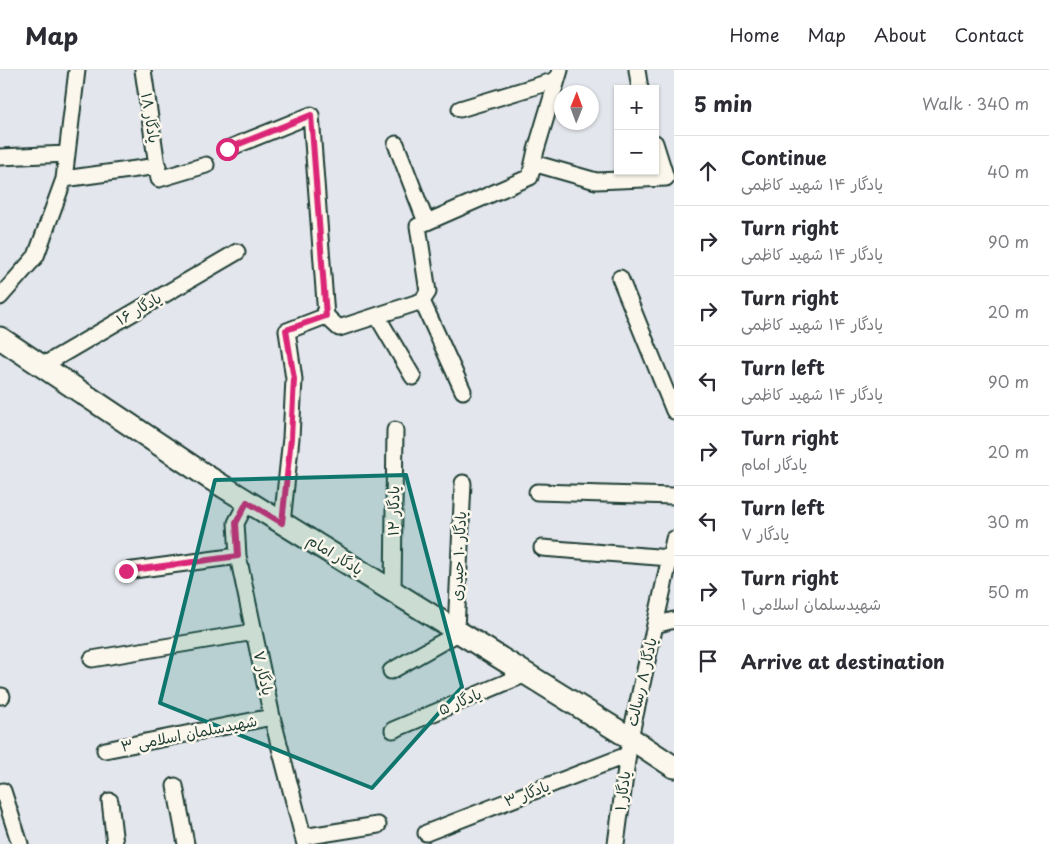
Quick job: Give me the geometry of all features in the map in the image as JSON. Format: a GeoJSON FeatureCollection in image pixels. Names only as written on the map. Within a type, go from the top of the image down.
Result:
{"type":"FeatureCollection","features":[{"type":"Feature","properties":{"kind":"main road","name":"یادگار امام"},"geometry":{"type":"LineString","coordinates":[[0,338],[247,502],[526,674],[628,746],[674,767]]}},
{"type":"Feature","properties":{"kind":"street"},"geometry":{"type":"LineString","coordinates":[[0,297],[36,256],[64,179],[77,70]]}},
{"type":"Feature","properties":{"kind":"street","name":"یادگار ۱۸"},"geometry":{"type":"LineString","coordinates":[[143,70],[158,166]]}},
{"type":"Feature","properties":{"kind":"street"},"geometry":{"type":"LineString","coordinates":[[637,70],[639,85]]}},
{"type":"Feature","properties":{"kind":"street"},"geometry":{"type":"LineString","coordinates":[[460,110],[558,75]]}},
{"type":"Feature","properties":{"kind":"street"},"geometry":{"type":"LineString","coordinates":[[227,149],[311,115],[326,316],[338,328],[422,301],[428,292],[418,226],[530,177],[558,75]]}},
{"type":"Feature","properties":{"kind":"street"},"geometry":{"type":"LineString","coordinates":[[396,144],[426,222]]}},
{"type":"Feature","properties":{"kind":"street"},"geometry":{"type":"LineString","coordinates":[[0,157],[67,154]]}},
{"type":"Feature","properties":{"kind":"street"},"geometry":{"type":"LineString","coordinates":[[533,163],[596,181],[666,178],[659,156]]}},
{"type":"Feature","properties":{"kind":"street"},"geometry":{"type":"LineString","coordinates":[[64,179],[158,166],[159,179],[206,165]]}},
{"type":"Feature","properties":{"kind":"street","name":"یادگار ۱۶"},"geometry":{"type":"LineString","coordinates":[[42,366],[237,252]]}},
{"type":"Feature","properties":{"kind":"street"},"geometry":{"type":"LineString","coordinates":[[620,278],[674,412]]}},
{"type":"Feature","properties":{"kind":"street"},"geometry":{"type":"LineString","coordinates":[[422,301],[464,390]]}},
{"type":"Feature","properties":{"kind":"street"},"geometry":{"type":"LineString","coordinates":[[282,523],[291,438],[294,379],[286,330],[326,316]]}},
{"type":"Feature","properties":{"kind":"street"},"geometry":{"type":"LineString","coordinates":[[378,316],[413,377]]}},
{"type":"Feature","properties":{"kind":"street","name":"یادگار ۱۲"},"geometry":{"type":"LineString","coordinates":[[393,591],[394,430]]}},
{"type":"Feature","properties":{"kind":"street","name":"یادگار ۱۰ حیدری"},"geometry":{"type":"LineString","coordinates":[[458,631],[463,483]]}},
{"type":"Feature","properties":{"kind":"street"},"geometry":{"type":"LineString","coordinates":[[537,492],[674,496]]}},
{"type":"Feature","properties":{"kind":"street","name":"یادگار ۷"},"geometry":{"type":"LineString","coordinates":[[247,502],[236,523],[238,556],[272,717],[304,841]]}},
{"type":"Feature","properties":{"kind":"street","name":"یادگار ۸ رسالت"},"geometry":{"type":"LineString","coordinates":[[628,746],[674,538]]}},
{"type":"Feature","properties":{"kind":"street"},"geometry":{"type":"LineString","coordinates":[[542,548],[670,558]]}},
{"type":"Feature","properties":{"kind":"street"},"geometry":{"type":"LineString","coordinates":[[126,571],[238,556]]}},
{"type":"Feature","properties":{"kind":"street"},"geometry":{"type":"LineString","coordinates":[[655,625],[674,620]]}},
{"type":"Feature","properties":{"kind":"street"},"geometry":{"type":"LineString","coordinates":[[390,671],[458,631]]}},
{"type":"Feature","properties":{"kind":"street"},"geometry":{"type":"LineString","coordinates":[[92,659],[254,632]]}},
{"type":"Feature","properties":{"kind":"street","name":"یادگار ۵"},"geometry":{"type":"LineString","coordinates":[[393,730],[526,674]]}},
{"type":"Feature","properties":{"kind":"street","name":"شهیدسلمان اسلامی ۳"},"geometry":{"type":"LineString","coordinates":[[105,750],[272,717]]}},
{"type":"Feature","properties":{"kind":"street","name":"یادگار ۳"},"geometry":{"type":"LineString","coordinates":[[426,833],[628,746]]}},
{"type":"Feature","properties":{"kind":"street","name":"یادگار ۱"},"geometry":{"type":"LineString","coordinates":[[616,844],[628,746]]}},
{"type":"Feature","properties":{"kind":"street"},"geometry":{"type":"LineString","coordinates":[[175,786],[186,844]]}},
{"type":"Feature","properties":{"kind":"street"},"geometry":{"type":"LineString","coordinates":[[3,791],[20,844]]}},
{"type":"Feature","properties":{"kind":"street"},"geometry":{"type":"LineString","coordinates":[[110,801],[115,844]]}},
{"type":"Feature","properties":{"kind":"street"},"geometry":{"type":"LineString","coordinates":[[304,841],[378,825]]}},
{"type":"Feature","properties":{"kind":"highlighted area"},"geometry":{"type":"Polygon","coordinates":[[[406,475],[462,687],[372,788],[160,703],[215,480],[406,475]]]}},
{"type":"Feature","properties":{"kind":"route"},"geometry":{"type":"LineString","coordinates":[[126,571],[238,556],[236,523],[247,502],[282,523],[291,438],[294,379],[286,330],[326,316],[311,115],[227,149]]}}]}
